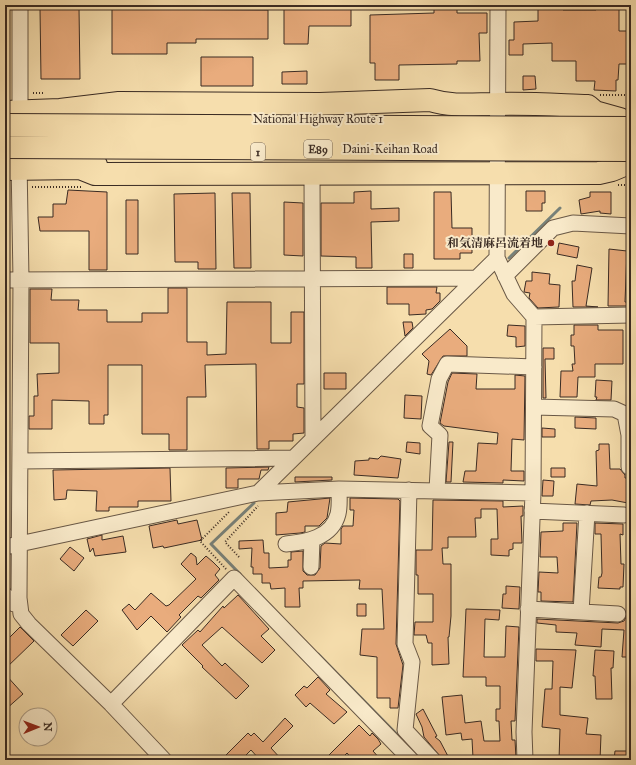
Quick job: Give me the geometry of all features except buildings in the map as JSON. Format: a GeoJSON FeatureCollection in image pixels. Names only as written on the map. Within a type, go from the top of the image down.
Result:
{"type":"FeatureCollection","features":[{"type":"Feature","properties":{"kind":"highway"},"geometry":{"type":"LineString","coordinates":[[11,118],[88,106],[119,103],[320,104],[430,100],[445,105]]}},
{"type":"Feature","properties":{"kind":"highway"},"geometry":{"type":"LineString","coordinates":[[364,119],[404,107],[445,105],[497,111]]}},
{"type":"Feature","properties":{"kind":"highway"},"geometry":{"type":"LineString","coordinates":[[88,106],[100,113],[128,119]]}},
{"type":"Feature","properties":{"kind":"highway","name":"National Highway Route 1"},"geometry":{"type":"LineString","coordinates":[[11,118],[364,119],[497,111],[627,122]]}},
{"type":"Feature","properties":{"kind":"highway","name":"Daini-Keihan Road"},"geometry":{"type":"LineString","coordinates":[[11,118],[627,122]]}},
{"type":"Feature","properties":{"kind":"highway","name":"Daini-Keihan Road"},"geometry":{"type":"LineString","coordinates":[[11,158],[631,151]]}},
{"type":"Feature","properties":{"kind":"highway","name":"1"},"geometry":{"type":"LineString","coordinates":[[11,158],[118,152],[377,153],[631,151]]}},
{"type":"Feature","properties":{"kind":"highway"},"geometry":{"type":"LineString","coordinates":[[80,168],[110,163],[118,152]]}},
{"type":"Feature","properties":{"kind":"highway"},"geometry":{"type":"LineString","coordinates":[[377,153],[400,174]]}},
{"type":"Feature","properties":{"kind":"highway"},"geometry":{"type":"LineString","coordinates":[[11,158],[80,168],[95,174],[599,173],[612,170],[631,162]]}},
{"type":"Feature","properties":{"kind":"street"},"geometry":{"type":"LineString","coordinates":[[20,5],[11,118],[11,158],[21,280],[20,461],[12,546],[21,614],[29,624],[111,704],[164,760]]}},
{"type":"Feature","properties":{"kind":"street"},"geometry":{"type":"LineString","coordinates":[[498,5],[497,258],[514,294],[534,317],[533,493],[528,609],[525,760]]}},
{"type":"Feature","properties":{"kind":"street"},"geometry":{"type":"LineString","coordinates":[[312,174],[314,438]]}},
{"type":"Feature","properties":{"kind":"street"},"geometry":{"type":"LineString","coordinates":[[505,276],[553,228],[573,223],[631,226]]}},
{"type":"Feature","properties":{"kind":"street"},"geometry":{"type":"LineString","coordinates":[[258,494],[475,278],[497,258]]}},
{"type":"Feature","properties":{"kind":"street"},"geometry":{"type":"LineString","coordinates":[[5,280],[475,278]]}},
{"type":"Feature","properties":{"kind":"street"},"geometry":{"type":"LineString","coordinates":[[534,317],[631,315]]}},
{"type":"Feature","properties":{"kind":"street"},"geometry":{"type":"LineString","coordinates":[[437,490],[440,436],[430,426],[439,379],[447,364],[534,367]]}},
{"type":"Feature","properties":{"kind":"street"},"geometry":{"type":"LineString","coordinates":[[534,407],[614,409],[625,414],[629,435],[629,467]]}},
{"type":"Feature","properties":{"kind":"street"},"geometry":{"type":"LineString","coordinates":[[20,461],[293,458]]}},
{"type":"Feature","properties":{"kind":"street"},"geometry":{"type":"LineString","coordinates":[[12,546],[258,494],[339,489],[533,493]]}},
{"type":"Feature","properties":{"kind":"street"},"geometry":{"type":"LineString","coordinates":[[286,544],[308,542],[330,530],[338,514],[339,489]]}},
{"type":"Feature","properties":{"kind":"street"},"geometry":{"type":"LineString","coordinates":[[409,490],[405,644],[412,662],[405,730],[433,760]]}},
{"type":"Feature","properties":{"kind":"street"},"geometry":{"type":"LineString","coordinates":[[532,511],[624,515]]}},
{"type":"Feature","properties":{"kind":"street"},"geometry":{"type":"LineString","coordinates":[[582,612],[587,514]]}},
{"type":"Feature","properties":{"kind":"street"},"geometry":{"type":"LineString","coordinates":[[311,567],[312,540]]}},
{"type":"Feature","properties":{"kind":"street"},"geometry":{"type":"LineString","coordinates":[[111,704],[234,578],[411,760]]}},
{"type":"Feature","properties":{"kind":"street"},"geometry":{"type":"LineString","coordinates":[[528,609],[618,614]]}},
{"type":"Feature","properties":{"kind":"path"},"geometry":{"type":"LineString","coordinates":[[239,557],[225,542],[258,494]]}},
{"type":"Feature","properties":{"kind":"path"},"geometry":{"type":"LineString","coordinates":[[234,578],[200,541],[258,494]]}},
{"type":"Feature","properties":{"kind":"waterway"},"geometry":{"type":"LineString","coordinates":[[509,258],[560,208]]}},
{"type":"Feature","properties":{"kind":"waterway"},"geometry":{"type":"LineString","coordinates":[[240,574],[211,544],[254,503]]}},
{"type":"Feature","properties":{"kind":"waterway"},"geometry":{"type":"LineString","coordinates":[[318,654],[422,760]]}},
{"type":"Feature","properties":{"kind":"place","name":"和気清麻呂流着地"},"geometry":{"type":"Point","coordinates":[551,243]}}]}
